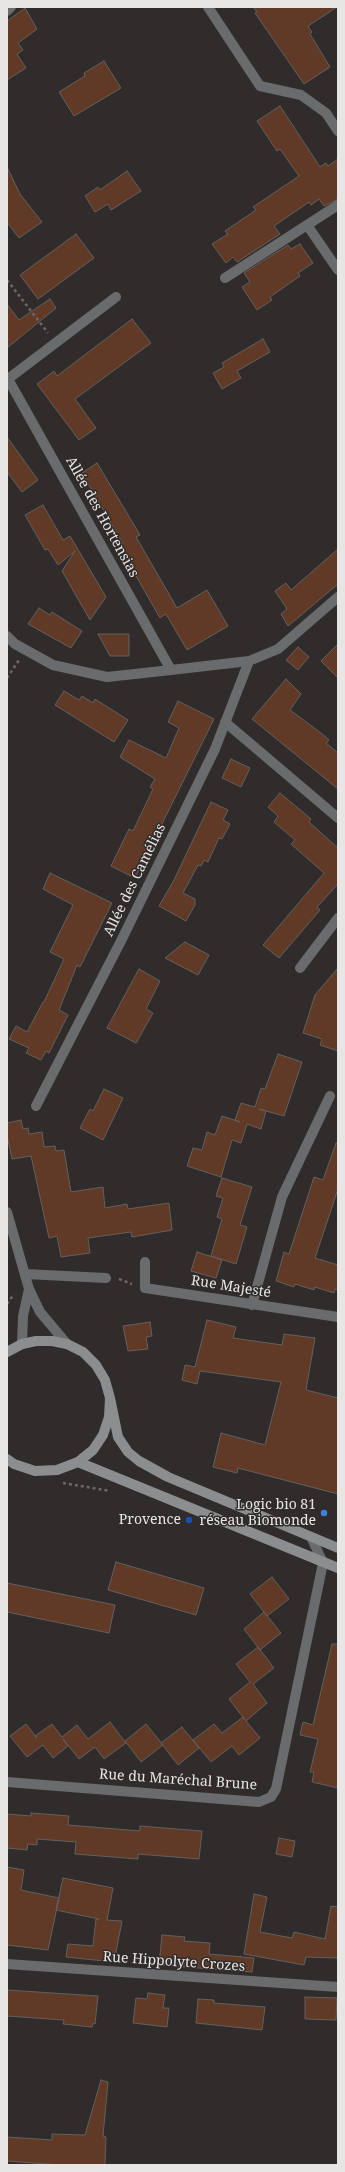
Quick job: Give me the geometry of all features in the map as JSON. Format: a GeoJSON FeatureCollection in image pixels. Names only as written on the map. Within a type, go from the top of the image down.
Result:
{"type":"FeatureCollection","features":[{"type":"Feature","properties":{"kind":"main road"},"geometry":{"type":"LineString","coordinates":[[7,1352],[22,1344],[36,1341],[52,1341],[67,1344],[83,1352],[96,1365],[105,1380],[118,1438],[128,1452],[139,1461],[168,1477],[312,1539],[338,1548]]}},
{"type":"Feature","properties":{"kind":"main road"},"geometry":{"type":"LineString","coordinates":[[7,1459],[14,1464],[35,1471],[57,1470],[78,1462],[93,1450],[104,1435],[109,1417],[110,1398]]}},
{"type":"Feature","properties":{"kind":"main road"},"geometry":{"type":"LineString","coordinates":[[78,1462],[338,1568]]}},
{"type":"Feature","properties":{"kind":"street"},"geometry":{"type":"LineString","coordinates":[[7,10],[12,7]]}},
{"type":"Feature","properties":{"kind":"street"},"geometry":{"type":"LineString","coordinates":[[208,7],[260,86],[301,95],[326,112],[338,130]]}},
{"type":"Feature","properties":{"kind":"street"},"geometry":{"type":"LineString","coordinates":[[225,278],[338,205]]}},
{"type":"Feature","properties":{"kind":"street"},"geometry":{"type":"LineString","coordinates":[[307,225],[338,270]]}},
{"type":"Feature","properties":{"kind":"street"},"geometry":{"type":"LineString","coordinates":[[8,379],[116,297]]}},
{"type":"Feature","properties":{"kind":"street","name":"Allée des Hortensias"},"geometry":{"type":"LineString","coordinates":[[8,379],[171,670]]}},
{"type":"Feature","properties":{"kind":"street"},"geometry":{"type":"LineString","coordinates":[[7,636],[14,644],[53,665],[107,677],[249,661],[278,649],[338,597]]}},
{"type":"Feature","properties":{"kind":"street","name":"Allée des Camélias"},"geometry":{"type":"LineString","coordinates":[[36,1106],[132,918],[215,749],[249,661]]}},
{"type":"Feature","properties":{"kind":"street"},"geometry":{"type":"LineString","coordinates":[[225,722],[338,818]]}},
{"type":"Feature","properties":{"kind":"street"},"geometry":{"type":"LineString","coordinates":[[300,968],[338,918]]}},
{"type":"Feature","properties":{"kind":"street"},"geometry":{"type":"LineString","coordinates":[[252,1305],[282,1197],[330,1096]]}},
{"type":"Feature","properties":{"kind":"street"},"geometry":{"type":"LineString","coordinates":[[7,1212],[28,1289],[40,1312],[67,1344]]}},
{"type":"Feature","properties":{"kind":"street"},"geometry":{"type":"LineString","coordinates":[[145,1262],[145,1288]]}},
{"type":"Feature","properties":{"kind":"street"},"geometry":{"type":"LineString","coordinates":[[24,1274],[106,1278]]}},
{"type":"Feature","properties":{"kind":"street","name":"Rue Majesté"},"geometry":{"type":"LineString","coordinates":[[145,1288],[338,1317]]}},
{"type":"Feature","properties":{"kind":"street"},"geometry":{"type":"LineString","coordinates":[[22,1344],[23,1316],[28,1289]]}},
{"type":"Feature","properties":{"kind":"street"},"geometry":{"type":"LineString","coordinates":[[312,1539],[323,1563]]}},
{"type":"Feature","properties":{"kind":"street","name":"Rue du Maréchal Brune"},"geometry":{"type":"LineString","coordinates":[[7,1782],[259,1802],[270,1797],[276,1789],[323,1563]]}},
{"type":"Feature","properties":{"kind":"street","name":"Rue Hippolyte Crozes"},"geometry":{"type":"LineString","coordinates":[[7,1964],[338,1987]]}},
{"type":"Feature","properties":{"kind":"path"},"geometry":{"type":"LineString","coordinates":[[7,280],[55,343]]}},
{"type":"Feature","properties":{"kind":"path"},"geometry":{"type":"LineString","coordinates":[[7,678],[26,650]]}},
{"type":"Feature","properties":{"kind":"path"},"geometry":{"type":"LineString","coordinates":[[106,1278],[118,1279],[145,1288]]}},
{"type":"Feature","properties":{"kind":"path"},"geometry":{"type":"LineString","coordinates":[[58,1482],[111,1491]]}},
{"type":"Feature","properties":{"kind":"building"},"geometry":{"type":"Polygon","coordinates":[[[253,7],[337,7],[308,26],[312,32],[310,34],[330,67],[304,84],[255,13],[257,12],[253,7]]]}},
{"type":"Feature","properties":{"kind":"building"},"geometry":{"type":"Polygon","coordinates":[[[25,8],[37,29],[18,43],[23,50],[17,54],[26,68],[7,80],[7,21],[25,8]]]}},
{"type":"Feature","properties":{"kind":"building"},"geometry":{"type":"Polygon","coordinates":[[[104,61],[121,88],[74,116],[59,92],[85,76],[84,73],[104,61]]]}},
{"type":"Feature","properties":{"kind":"building"},"geometry":{"type":"Polygon","coordinates":[[[280,106],[320,167],[326,163],[328,166],[338,159],[338,199],[324,206],[319,199],[311,205],[309,202],[274,226],[280,234],[237,262],[233,257],[226,263],[212,244],[228,234],[225,231],[256,210],[253,207],[299,176],[280,149],[277,151],[257,121],[280,106]]]}},
{"type":"Feature","properties":{"kind":"building"},"geometry":{"type":"Polygon","coordinates":[[[7,167],[20,194],[42,222],[19,238],[7,222],[7,167]]]}},
{"type":"Feature","properties":{"kind":"building"},"geometry":{"type":"Polygon","coordinates":[[[127,171],[141,191],[111,210],[108,204],[95,212],[85,196],[98,187],[100,190],[127,171]]]}},
{"type":"Feature","properties":{"kind":"building"},"geometry":{"type":"Polygon","coordinates":[[[76,234],[94,258],[38,299],[20,275],[76,234]]]}},
{"type":"Feature","properties":{"kind":"building"},"geometry":{"type":"Polygon","coordinates":[[[300,244],[313,263],[298,273],[300,276],[270,297],[272,300],[257,310],[242,287],[250,282],[244,273],[288,245],[291,249],[300,244]]]}},
{"type":"Feature","properties":{"kind":"building"},"geometry":{"type":"Polygon","coordinates":[[[50,299],[56,308],[7,348],[7,304],[19,320],[50,299]]]}},
{"type":"Feature","properties":{"kind":"building"},"geometry":{"type":"Polygon","coordinates":[[[132,319],[151,343],[75,399],[96,428],[79,440],[37,384],[54,371],[57,376],[132,319]]]}},
{"type":"Feature","properties":{"kind":"building"},"geometry":{"type":"Polygon","coordinates":[[[263,339],[270,352],[237,371],[241,378],[222,389],[213,373],[224,367],[222,363],[263,339]]]}},
{"type":"Feature","properties":{"kind":"building"},"geometry":{"type":"Polygon","coordinates":[[[7,437],[38,480],[22,492],[7,472],[7,437]]]}},
{"type":"Feature","properties":{"kind":"building"},"geometry":{"type":"Polygon","coordinates":[[[97,463],[140,535],[136,537],[177,608],[207,590],[228,626],[187,650],[166,614],[160,618],[119,546],[123,544],[82,473],[97,463]]]}},
{"type":"Feature","properties":{"kind":"building"},"geometry":{"type":"Polygon","coordinates":[[[43,505],[63,540],[70,536],[106,597],[90,620],[62,571],[75,551],[58,565],[48,549],[45,550],[25,515],[43,505]]]}},
{"type":"Feature","properties":{"kind":"building"},"geometry":{"type":"Polygon","coordinates":[[[338,549],[338,584],[288,626],[281,614],[287,609],[275,591],[286,583],[291,590],[338,549]]]}},
{"type":"Feature","properties":{"kind":"building"},"geometry":{"type":"Polygon","coordinates":[[[39,608],[50,615],[52,612],[82,631],[71,648],[28,624],[39,608]]]}},
{"type":"Feature","properties":{"kind":"building"},"geometry":{"type":"Polygon","coordinates":[[[98,634],[129,634],[129,656],[110,656],[98,634]]]}},
{"type":"Feature","properties":{"kind":"building"},"geometry":{"type":"Polygon","coordinates":[[[338,644],[338,678],[321,661],[338,644]]]}},
{"type":"Feature","properties":{"kind":"building"},"geometry":{"type":"Polygon","coordinates":[[[298,647],[309,657],[298,670],[286,660],[298,647]]]}},
{"type":"Feature","properties":{"kind":"building"},"geometry":{"type":"Polygon","coordinates":[[[286,679],[301,694],[290,710],[329,740],[326,743],[338,753],[338,789],[252,719],[286,679]]]}},
{"type":"Feature","properties":{"kind":"building"},"geometry":{"type":"Polygon","coordinates":[[[64,691],[79,700],[82,696],[93,703],[95,699],[128,720],[114,742],[55,705],[64,691]]]}},
{"type":"Feature","properties":{"kind":"building"},"geometry":{"type":"Polygon","coordinates":[[[178,701],[214,719],[135,878],[111,866],[129,829],[133,831],[153,789],[150,787],[155,779],[120,757],[129,740],[166,758],[179,728],[168,722],[178,701]]]}},
{"type":"Feature","properties":{"kind":"building"},"geometry":{"type":"Polygon","coordinates":[[[231,759],[250,768],[241,787],[222,778],[231,759]]]}},
{"type":"Feature","properties":{"kind":"building"},"geometry":{"type":"Polygon","coordinates":[[[280,793],[311,819],[309,822],[338,848],[338,886],[337,885],[317,907],[320,910],[279,958],[263,945],[324,873],[291,844],[295,840],[274,822],[278,816],[268,807],[280,793]]]}},
{"type":"Feature","properties":{"kind":"building"},"geometry":{"type":"Polygon","coordinates":[[[211,802],[228,810],[223,820],[230,824],[222,839],[219,838],[208,862],[204,860],[201,866],[198,865],[183,893],[195,899],[195,905],[186,921],[159,906],[174,880],[211,802]]]}},
{"type":"Feature","properties":{"kind":"building"},"geometry":{"type":"Polygon","coordinates":[[[50,873],[112,903],[80,967],[77,965],[59,1010],[68,1015],[49,1053],[46,1051],[41,1060],[26,1053],[29,1048],[9,1039],[16,1026],[27,1032],[44,1002],[64,959],[50,952],[73,905],[43,889],[50,873]]]}},
{"type":"Feature","properties":{"kind":"building"},"geometry":{"type":"Polygon","coordinates":[[[185,942],[209,955],[198,975],[165,958],[185,942]]]}},
{"type":"Feature","properties":{"kind":"building"},"geometry":{"type":"Polygon","coordinates":[[[338,968],[338,1051],[320,1045],[322,1039],[303,1033],[315,995],[338,968]]]}},
{"type":"Feature","properties":{"kind":"building"},"geometry":{"type":"Polygon","coordinates":[[[139,969],[160,981],[146,1009],[153,1013],[136,1043],[107,1028],[139,969]]]}},
{"type":"Feature","properties":{"kind":"building"},"geometry":{"type":"Polygon","coordinates":[[[278,1054],[302,1062],[284,1116],[259,1109],[266,1111],[261,1129],[247,1124],[241,1143],[232,1140],[221,1177],[187,1166],[193,1148],[202,1150],[207,1132],[215,1135],[222,1116],[240,1122],[235,1120],[241,1103],[255,1107],[261,1088],[265,1089],[278,1054]]]}},
{"type":"Feature","properties":{"kind":"building"},"geometry":{"type":"Polygon","coordinates":[[[104,1089],[123,1098],[103,1140],[80,1128],[90,1109],[93,1111],[104,1089]]]}},
{"type":"Feature","properties":{"kind":"building"},"geometry":{"type":"Polygon","coordinates":[[[21,1120],[23,1129],[28,1128],[29,1134],[42,1132],[44,1147],[55,1146],[56,1151],[64,1150],[71,1192],[103,1187],[105,1208],[127,1204],[128,1209],[169,1203],[172,1230],[132,1237],[131,1232],[88,1238],[90,1253],[61,1257],[57,1236],[49,1238],[31,1156],[12,1159],[7,1135],[7,1123],[21,1120]]]}},
{"type":"Feature","properties":{"kind":"building"},"geometry":{"type":"Polygon","coordinates":[[[336,1143],[338,1144],[338,1189],[315,1258],[338,1265],[338,1290],[335,1289],[334,1293],[315,1287],[314,1290],[295,1284],[294,1287],[276,1281],[284,1252],[289,1254],[314,1177],[323,1180],[336,1143]]]}},
{"type":"Feature","properties":{"kind":"building"},"geometry":{"type":"Polygon","coordinates":[[[222,1178],[252,1187],[240,1225],[247,1227],[236,1264],[211,1256],[222,1219],[217,1217],[223,1198],[216,1196],[222,1178]]]}},
{"type":"Feature","properties":{"kind":"building"},"geometry":{"type":"Polygon","coordinates":[[[197,1252],[222,1260],[216,1278],[191,1271],[197,1252]]]}},
{"type":"Feature","properties":{"kind":"building"},"geometry":{"type":"Polygon","coordinates":[[[207,1320],[236,1327],[233,1338],[282,1345],[284,1334],[315,1338],[306,1390],[338,1398],[338,1494],[238,1468],[237,1473],[213,1467],[221,1433],[265,1445],[281,1382],[200,1371],[197,1384],[182,1380],[185,1365],[195,1367],[207,1320]]]}},
{"type":"Feature","properties":{"kind":"building"},"geometry":{"type":"Polygon","coordinates":[[[150,1322],[152,1336],[146,1337],[148,1349],[128,1351],[123,1326],[150,1322]]]}},
{"type":"Feature","properties":{"kind":"building"},"geometry":{"type":"Polygon","coordinates":[[[116,1562],[204,1588],[196,1615],[108,1590],[116,1562]]]}},
{"type":"Feature","properties":{"kind":"building"},"geometry":{"type":"Polygon","coordinates":[[[272,1577],[289,1599],[267,1616],[250,1594],[272,1577]]]}},
{"type":"Feature","properties":{"kind":"building"},"geometry":{"type":"Polygon","coordinates":[[[7,1583],[115,1605],[109,1633],[7,1612],[7,1583]]]}},
{"type":"Feature","properties":{"kind":"building"},"geometry":{"type":"Polygon","coordinates":[[[264,1612],[281,1633],[260,1650],[244,1629],[264,1612]]]}},
{"type":"Feature","properties":{"kind":"building"},"geometry":{"type":"Polygon","coordinates":[[[332,1644],[338,1644],[338,1788],[312,1782],[314,1772],[310,1772],[318,1739],[300,1735],[303,1722],[313,1725],[332,1644]]]}},
{"type":"Feature","properties":{"kind":"building"},"geometry":{"type":"Polygon","coordinates":[[[258,1647],[274,1668],[253,1684],[267,1703],[246,1721],[260,1738],[239,1755],[232,1746],[211,1762],[193,1740],[214,1724],[222,1733],[243,1717],[229,1699],[250,1682],[236,1664],[258,1647]]]}},
{"type":"Feature","properties":{"kind":"building"},"geometry":{"type":"Polygon","coordinates":[[[110,1722],[126,1743],[104,1759],[95,1747],[79,1759],[63,1739],[68,1746],[53,1758],[43,1745],[27,1757],[10,1736],[26,1724],[35,1736],[52,1724],[62,1737],[77,1725],[88,1739],[110,1722]]]}},
{"type":"Feature","properties":{"kind":"building"},"geometry":{"type":"Polygon","coordinates":[[[146,1724],[163,1745],[141,1762],[125,1741],[146,1724]]]}},
{"type":"Feature","properties":{"kind":"building"},"geometry":{"type":"Polygon","coordinates":[[[182,1727],[199,1748],[178,1765],[161,1743],[182,1727]]]}},
{"type":"Feature","properties":{"kind":"building"},"geometry":{"type":"Polygon","coordinates":[[[31,1813],[69,1816],[68,1825],[140,1831],[140,1826],[202,1831],[199,1859],[138,1854],[138,1859],[75,1854],[76,1842],[37,1839],[37,1845],[28,1844],[27,1850],[7,1848],[7,1814],[31,1816],[31,1813]]]}},
{"type":"Feature","properties":{"kind":"building"},"geometry":{"type":"Polygon","coordinates":[[[279,1838],[295,1841],[292,1857],[276,1854],[279,1838]]]}},
{"type":"Feature","properties":{"kind":"building"},"geometry":{"type":"Polygon","coordinates":[[[7,1867],[24,1870],[21,1890],[59,1898],[48,1950],[7,1945],[7,1867]]]}},
{"type":"Feature","properties":{"kind":"building"},"geometry":{"type":"Polygon","coordinates":[[[63,1878],[113,1888],[107,1920],[122,1921],[114,1962],[66,1957],[68,1944],[93,1946],[96,1919],[99,1919],[56,1910],[63,1878]]]}},
{"type":"Feature","properties":{"kind":"building"},"geometry":{"type":"Polygon","coordinates":[[[254,1894],[267,1897],[260,1932],[292,1938],[294,1932],[325,1939],[331,1906],[338,1907],[338,1958],[306,1957],[304,1965],[244,1954],[254,1894]]]}},
{"type":"Feature","properties":{"kind":"building"},"geometry":{"type":"Polygon","coordinates":[[[162,1935],[185,1937],[184,1941],[210,1943],[209,1954],[254,1958],[252,1972],[159,1965],[162,1935]]]}},
{"type":"Feature","properties":{"kind":"building"},"geometry":{"type":"Polygon","coordinates":[[[7,1990],[98,1996],[95,2024],[93,2023],[92,2027],[63,2024],[64,2020],[7,2016],[7,1990]]]}},
{"type":"Feature","properties":{"kind":"building"},"geometry":{"type":"Polygon","coordinates":[[[148,1993],[165,1995],[163,2008],[169,2008],[167,2027],[133,2023],[136,1998],[147,1999],[148,1993]]]}},
{"type":"Feature","properties":{"kind":"building"},"geometry":{"type":"Polygon","coordinates":[[[305,1997],[337,1998],[336,2020],[305,2019],[305,1997]]]}},
{"type":"Feature","properties":{"kind":"building"},"geometry":{"type":"Polygon","coordinates":[[[198,1999],[214,2000],[214,2003],[265,2007],[262,2030],[196,2023],[198,1999]]]}},
{"type":"Feature","properties":{"kind":"building"},"geometry":{"type":"Polygon","coordinates":[[[101,2080],[108,2082],[103,2136],[106,2137],[105,2165],[60,2165],[7,2161],[7,2137],[52,2140],[52,2134],[85,2135],[101,2080]]]}},
{"type":"Feature","properties":{"kind":"place","name":"Logic bio 81 réseau Biomonde"},"geometry":{"type":"Point","coordinates":[324,1513]}},
{"type":"Feature","properties":{"kind":"place","name":"Provence"},"geometry":{"type":"Point","coordinates":[189,1520]}}]}
